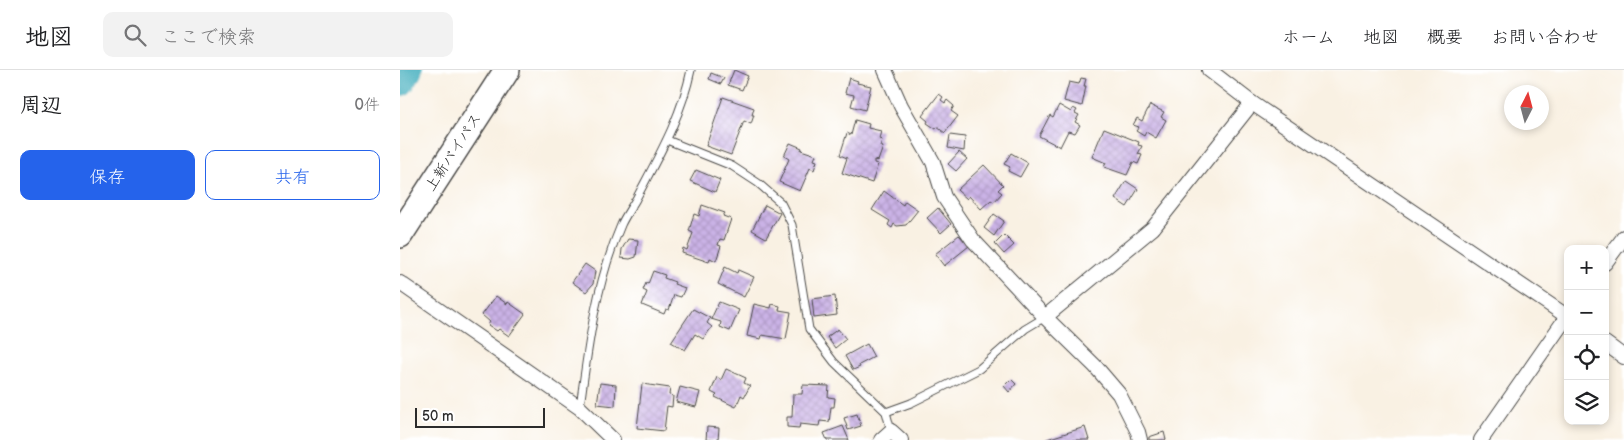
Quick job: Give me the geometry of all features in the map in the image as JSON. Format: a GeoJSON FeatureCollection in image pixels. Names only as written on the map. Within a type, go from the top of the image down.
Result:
{"type":"FeatureCollection","features":[{"type":"Feature","properties":{"kind":"highway","name":"上新バイパス"},"geometry":{"type":"LineString","coordinates":[[400,235],[507,70]]}},
{"type":"Feature","properties":{"kind":"street"},"geometry":{"type":"LineString","coordinates":[[885,70],[901,106],[933,162],[944,196],[973,240],[1045,317],[1095,366],[1119,394],[1138,432],[1140,440]]}},
{"type":"Feature","properties":{"kind":"street"},"geometry":{"type":"LineString","coordinates":[[1209,70],[1252,103],[1564,313]]}},
{"type":"Feature","properties":{"kind":"street"},"geometry":{"type":"LineString","coordinates":[[1045,317],[1153,228],[1252,103]]}},
{"type":"Feature","properties":{"kind":"street"},"geometry":{"type":"LineString","coordinates":[[1609,258],[1624,237]]}},
{"type":"Feature","properties":{"kind":"street"},"geometry":{"type":"LineString","coordinates":[[400,283],[580,408],[613,440]]}},
{"type":"Feature","properties":{"kind":"street"},"geometry":{"type":"LineString","coordinates":[[1481,440],[1564,322]]}},
{"type":"Feature","properties":{"kind":"street"},"geometry":{"type":"LineString","coordinates":[[1609,347],[1624,357]]}},
{"type":"Feature","properties":{"kind":"lane"},"geometry":{"type":"LineString","coordinates":[[580,408],[591,325],[609,257],[621,224],[674,127],[687,91],[691,70]]}},
{"type":"Feature","properties":{"kind":"lane"},"geometry":{"type":"LineString","coordinates":[[667,140],[732,166],[782,202],[792,225],[809,329],[834,362],[886,412],[891,437]]}},
{"type":"Feature","properties":{"kind":"lane"},"geometry":{"type":"LineString","coordinates":[[886,412],[911,403],[979,369],[1002,351],[1024,329],[1045,317]]}},
{"type":"Feature","properties":{"kind":"building"},"geometry":{"type":"Polygon","coordinates":[[[734,70],[748,76],[742,90],[728,85],[734,70]]]}},
{"type":"Feature","properties":{"kind":"building"},"geometry":{"type":"Polygon","coordinates":[[[711,73],[724,78],[721,84],[709,79],[711,73]]]}},
{"type":"Feature","properties":{"kind":"building"},"geometry":{"type":"Polygon","coordinates":[[[849,78],[858,81],[857,83],[871,86],[865,110],[851,106],[854,95],[845,93],[849,78]]]}},
{"type":"Feature","properties":{"kind":"building"},"geometry":{"type":"Polygon","coordinates":[[[1081,78],[1086,79],[1082,106],[1064,101],[1069,82],[1079,84],[1081,78]]]}},
{"type":"Feature","properties":{"kind":"building"},"geometry":{"type":"Polygon","coordinates":[[[939,94],[943,97],[941,100],[945,103],[947,100],[954,106],[951,111],[958,116],[945,133],[927,123],[928,121],[922,116],[939,94]]]}},
{"type":"Feature","properties":{"kind":"building"},"geometry":{"type":"Polygon","coordinates":[[[723,97],[754,108],[751,124],[744,121],[731,155],[706,146],[723,97]]]}},
{"type":"Feature","properties":{"kind":"building"},"geometry":{"type":"Polygon","coordinates":[[[1059,105],[1071,112],[1073,108],[1077,110],[1075,113],[1079,115],[1075,122],[1080,125],[1075,133],[1068,131],[1060,147],[1039,136],[1050,115],[1053,117],[1059,105]]]}},
{"type":"Feature","properties":{"kind":"building"},"geometry":{"type":"Polygon","coordinates":[[[1150,105],[1164,112],[1161,117],[1166,120],[1156,138],[1146,132],[1144,136],[1136,131],[1139,127],[1133,125],[1137,118],[1142,121],[1150,105]]]}},
{"type":"Feature","properties":{"kind":"building"},"geometry":{"type":"Polygon","coordinates":[[[855,120],[869,124],[868,128],[881,131],[879,139],[882,140],[880,146],[883,147],[878,161],[874,160],[874,163],[878,164],[872,183],[842,173],[847,158],[840,155],[847,133],[851,135],[855,120]]]}},
{"type":"Feature","properties":{"kind":"building"},"geometry":{"type":"Polygon","coordinates":[[[1104,128],[1139,142],[1138,145],[1142,146],[1138,154],[1142,155],[1138,164],[1133,162],[1127,175],[1104,167],[1106,163],[1092,157],[1104,128]]]}},
{"type":"Feature","properties":{"kind":"building"},"geometry":{"type":"Polygon","coordinates":[[[950,135],[965,137],[964,151],[948,148],[950,135]]]}},
{"type":"Feature","properties":{"kind":"building"},"geometry":{"type":"Polygon","coordinates":[[[790,143],[802,148],[801,150],[816,155],[814,160],[817,161],[814,170],[810,168],[800,191],[779,182],[789,159],[784,156],[790,143]]]}},
{"type":"Feature","properties":{"kind":"building"},"geometry":{"type":"Polygon","coordinates":[[[959,152],[967,159],[956,171],[948,164],[959,152]]]}},
{"type":"Feature","properties":{"kind":"building"},"geometry":{"type":"Polygon","coordinates":[[[1011,153],[1028,163],[1020,177],[1008,171],[1010,167],[1004,164],[1011,153]]]}},
{"type":"Feature","properties":{"kind":"building"},"geometry":{"type":"Polygon","coordinates":[[[984,165],[1003,185],[998,190],[1002,193],[994,202],[991,200],[981,209],[969,196],[967,199],[957,190],[984,165]]]}},
{"type":"Feature","properties":{"kind":"building"},"geometry":{"type":"Polygon","coordinates":[[[696,170],[720,180],[715,192],[690,181],[696,170]]]}},
{"type":"Feature","properties":{"kind":"building"},"geometry":{"type":"Polygon","coordinates":[[[1126,181],[1138,189],[1127,207],[1115,199],[1126,181]]]}},
{"type":"Feature","properties":{"kind":"building"},"geometry":{"type":"Polygon","coordinates":[[[884,191],[903,205],[905,201],[918,210],[906,225],[897,226],[894,224],[892,228],[888,225],[890,221],[872,210],[884,191]]]}},
{"type":"Feature","properties":{"kind":"building"},"geometry":{"type":"Polygon","coordinates":[[[702,205],[725,213],[723,216],[731,219],[724,240],[720,239],[718,245],[721,246],[716,261],[710,258],[709,262],[682,253],[683,248],[687,250],[693,233],[689,231],[694,214],[699,216],[702,205]]]}},
{"type":"Feature","properties":{"kind":"building"},"geometry":{"type":"Polygon","coordinates":[[[765,205],[780,213],[766,238],[752,230],[765,205]]]}},
{"type":"Feature","properties":{"kind":"building"},"geometry":{"type":"Polygon","coordinates":[[[938,208],[951,224],[941,233],[927,218],[938,208]]]}},
{"type":"Feature","properties":{"kind":"building"},"geometry":{"type":"Polygon","coordinates":[[[994,214],[1004,221],[994,236],[984,228],[994,214]]]}},
{"type":"Feature","properties":{"kind":"building"},"geometry":{"type":"Polygon","coordinates":[[[959,235],[969,246],[944,266],[935,254],[959,235]]]}},
{"type":"Feature","properties":{"kind":"building"},"geometry":{"type":"Polygon","coordinates":[[[1004,235],[1014,245],[1004,254],[995,244],[1004,235]]]}},
{"type":"Feature","properties":{"kind":"building"},"geometry":{"type":"Polygon","coordinates":[[[628,239],[638,240],[636,257],[630,259],[621,258],[622,249],[628,239]]]}},
{"type":"Feature","properties":{"kind":"building"},"geometry":{"type":"Polygon","coordinates":[[[585,264],[595,271],[593,284],[586,292],[572,282],[585,264]]]}},
{"type":"Feature","properties":{"kind":"building"},"geometry":{"type":"Polygon","coordinates":[[[725,267],[737,273],[738,270],[754,277],[744,297],[718,284],[725,267]]]}},
{"type":"Feature","properties":{"kind":"building"},"geometry":{"type":"Polygon","coordinates":[[[653,271],[665,275],[664,278],[685,288],[681,297],[674,295],[669,310],[666,309],[664,314],[642,305],[647,292],[643,290],[646,283],[648,284],[653,271]]]}},
{"type":"Feature","properties":{"kind":"building"},"geometry":{"type":"Polygon","coordinates":[[[496,296],[525,314],[509,336],[499,329],[497,331],[488,325],[490,322],[482,315],[496,296]]]}},
{"type":"Feature","properties":{"kind":"building"},"geometry":{"type":"Polygon","coordinates":[[[835,296],[837,315],[814,318],[812,299],[835,296]]]}},
{"type":"Feature","properties":{"kind":"building"},"geometry":{"type":"Polygon","coordinates":[[[719,302],[739,310],[730,331],[720,327],[721,322],[711,319],[719,302]]]}},
{"type":"Feature","properties":{"kind":"building"},"geometry":{"type":"Polygon","coordinates":[[[754,304],[771,308],[772,304],[780,306],[779,310],[791,312],[786,339],[762,335],[761,339],[747,336],[754,304]]]}},
{"type":"Feature","properties":{"kind":"building"},"geometry":{"type":"Polygon","coordinates":[[[693,309],[710,318],[707,323],[712,327],[703,339],[695,334],[685,350],[671,342],[693,309]]]}},
{"type":"Feature","properties":{"kind":"building"},"geometry":{"type":"Polygon","coordinates":[[[838,329],[846,339],[835,348],[827,337],[838,329]]]}},
{"type":"Feature","properties":{"kind":"building"},"geometry":{"type":"Polygon","coordinates":[[[867,344],[874,357],[853,370],[845,356],[867,344]]]}},
{"type":"Feature","properties":{"kind":"building"},"geometry":{"type":"Polygon","coordinates":[[[726,369],[746,378],[744,383],[750,386],[744,397],[741,395],[736,407],[715,397],[717,395],[711,392],[717,377],[721,380],[726,369]]]}},
{"type":"Feature","properties":{"kind":"building"},"geometry":{"type":"Polygon","coordinates":[[[1011,379],[1016,384],[1009,392],[1004,386],[1011,379]]]}},
{"type":"Feature","properties":{"kind":"building"},"geometry":{"type":"Polygon","coordinates":[[[600,383],[616,385],[615,406],[597,404],[600,383]]]}},
{"type":"Feature","properties":{"kind":"building"},"geometry":{"type":"Polygon","coordinates":[[[642,384],[670,388],[669,395],[673,396],[672,407],[667,406],[664,431],[637,428],[642,384]]]}},
{"type":"Feature","properties":{"kind":"building"},"geometry":{"type":"Polygon","coordinates":[[[803,385],[829,386],[828,397],[835,398],[834,407],[831,407],[829,422],[820,421],[819,426],[800,424],[799,428],[787,427],[787,417],[792,417],[793,394],[802,394],[803,385]]]}},
{"type":"Feature","properties":{"kind":"building"},"geometry":{"type":"Polygon","coordinates":[[[680,387],[700,392],[696,407],[676,402],[680,387]]]}},
{"type":"Feature","properties":{"kind":"building"},"geometry":{"type":"Polygon","coordinates":[[[857,414],[861,426],[848,430],[844,418],[857,414]]]}},
{"type":"Feature","properties":{"kind":"building"},"geometry":{"type":"Polygon","coordinates":[[[843,426],[849,440],[827,440],[824,433],[843,426]]]}},
{"type":"Feature","properties":{"kind":"building"},"geometry":{"type":"Polygon","coordinates":[[[707,427],[719,428],[718,440],[706,440],[707,427]]]}},
{"type":"Feature","properties":{"kind":"building"},"geometry":{"type":"Polygon","coordinates":[[[1085,427],[1089,440],[1044,440],[1085,427]]]}},
{"type":"Feature","properties":{"kind":"building"},"geometry":{"type":"Polygon","coordinates":[[[1164,432],[1166,440],[1149,440],[1149,437],[1164,432]]]}},
{"type":"Feature","properties":{"kind":"waterway"},"geometry":{"type":"LineString","coordinates":[[400,81],[407,70]]}}]}
